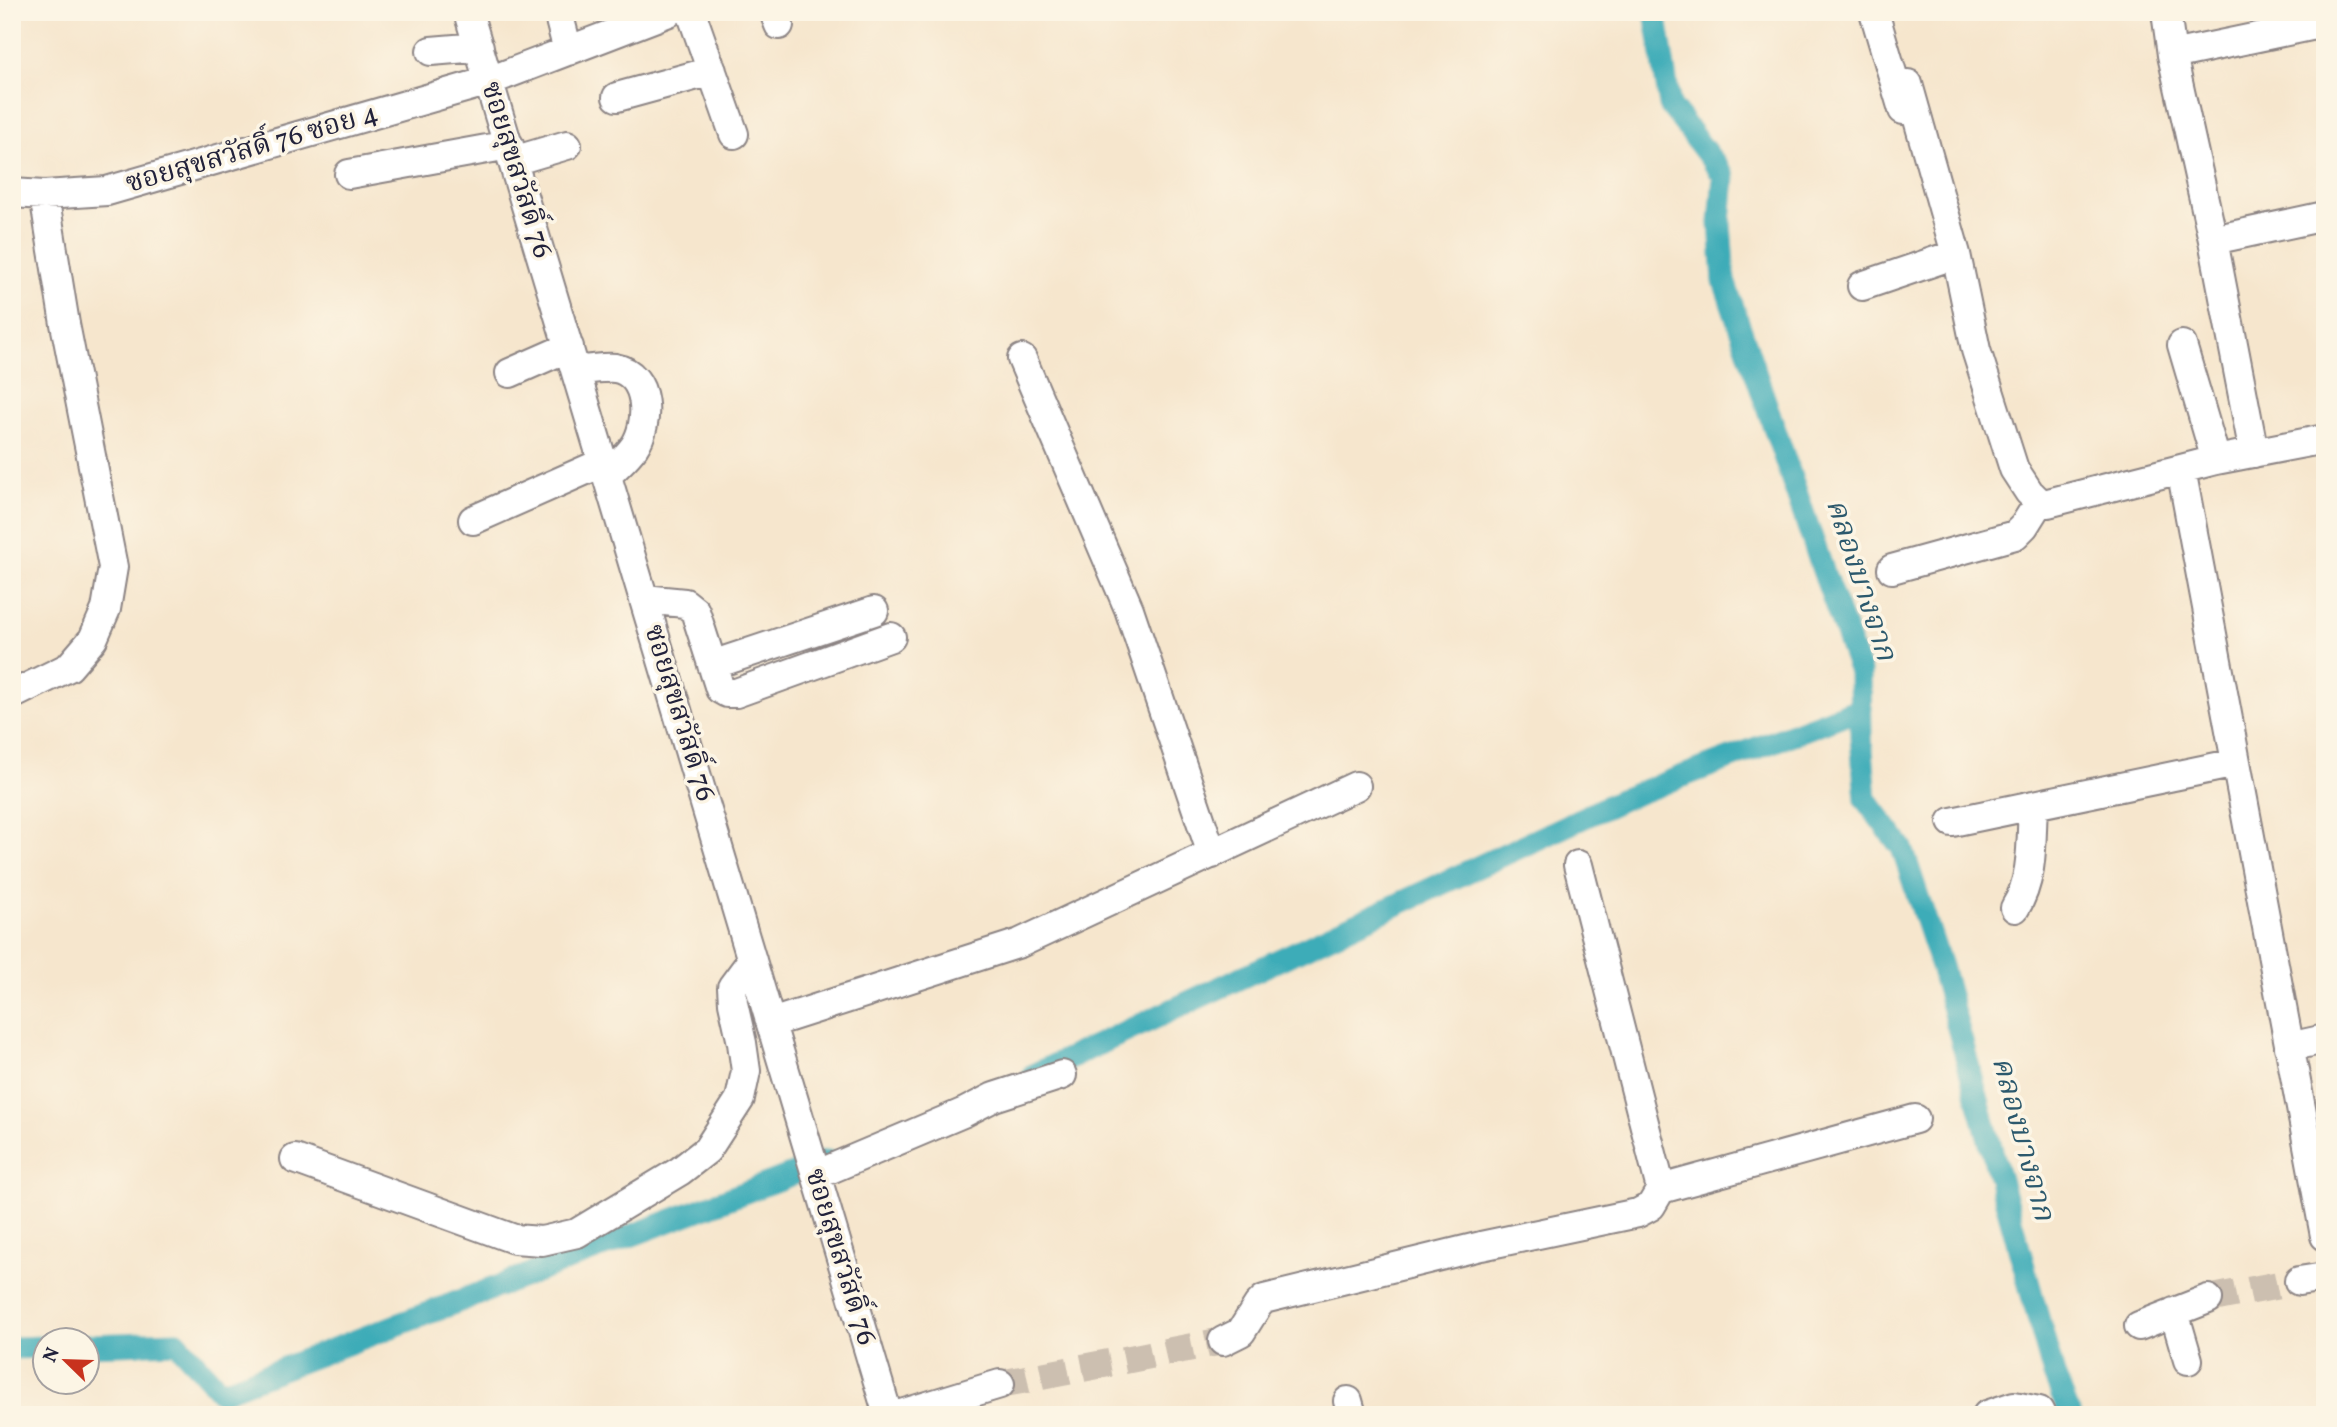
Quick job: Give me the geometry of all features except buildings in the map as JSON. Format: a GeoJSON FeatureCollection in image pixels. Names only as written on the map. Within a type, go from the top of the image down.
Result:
{"type":"FeatureCollection","features":[{"type":"Feature","properties":{"kind":"street","name":"ซอยสุขสวัสดิ์ 76"},"geometry":{"type":"LineString","coordinates":[[468,12],[888,1415]]}},
{"type":"Feature","properties":{"kind":"street"},"geometry":{"type":"LineString","coordinates":[[558,12],[568,51]]}},
{"type":"Feature","properties":{"kind":"street","name":"ซอยสุขสวัสดิ์ 76 ซอย 4"},"geometry":{"type":"LineString","coordinates":[[12,193],[44,195],[107,191],[489,81],[669,12]]}},
{"type":"Feature","properties":{"kind":"street"},"geometry":{"type":"LineString","coordinates":[[691,12],[734,134]]}},
{"type":"Feature","properties":{"kind":"street"},"geometry":{"type":"LineString","coordinates":[[1874,12],[1932,204]]}},
{"type":"Feature","properties":{"kind":"street"},"geometry":{"type":"LineString","coordinates":[[2165,12],[2254,453]]}},
{"type":"Feature","properties":{"kind":"street"},"geometry":{"type":"LineString","coordinates":[[2172,55],[2325,23]]}},
{"type":"Feature","properties":{"kind":"street"},"geometry":{"type":"LineString","coordinates":[[431,51],[479,47]]}},
{"type":"Feature","properties":{"kind":"street"},"geometry":{"type":"LineString","coordinates":[[617,97],[712,71]]}},
{"type":"Feature","properties":{"kind":"street"},"geometry":{"type":"LineString","coordinates":[[1908,84],[1956,254],[1976,351],[2014,469],[2039,502],[2048,503],[2216,460],[2325,439]]}},
{"type":"Feature","properties":{"kind":"street"},"geometry":{"type":"LineString","coordinates":[[349,174],[567,145]]}},
{"type":"Feature","properties":{"kind":"street"},"geometry":{"type":"LineString","coordinates":[[12,695],[69,667],[93,639],[106,609],[113,567],[65,324],[44,195]]}},
{"type":"Feature","properties":{"kind":"street"},"geometry":{"type":"LineString","coordinates":[[2213,240],[2325,216]]}},
{"type":"Feature","properties":{"kind":"street"},"geometry":{"type":"LineString","coordinates":[[1862,286],[1956,254]]}},
{"type":"Feature","properties":{"kind":"street"},"geometry":{"type":"LineString","coordinates":[[2182,345],[2216,460]]}},
{"type":"Feature","properties":{"kind":"street"},"geometry":{"type":"LineString","coordinates":[[473,520],[606,469],[635,446],[643,427],[644,398],[640,387],[630,374],[616,368],[573,359],[510,373]]}},
{"type":"Feature","properties":{"kind":"street"},"geometry":{"type":"LineString","coordinates":[[1022,359],[1129,609],[1212,853]]}},
{"type":"Feature","properties":{"kind":"street"},"geometry":{"type":"LineString","coordinates":[[2181,469],[2325,1236]]}},
{"type":"Feature","properties":{"kind":"street"},"geometry":{"type":"LineString","coordinates":[[1892,569],[2015,536],[2039,502]]}},
{"type":"Feature","properties":{"kind":"street"},"geometry":{"type":"LineString","coordinates":[[644,599],[685,603],[695,611],[720,689],[727,693],[736,693],[891,638]]}},
{"type":"Feature","properties":{"kind":"street"},"geometry":{"type":"LineString","coordinates":[[712,665],[874,611]]}},
{"type":"Feature","properties":{"kind":"street"},"geometry":{"type":"LineString","coordinates":[[1952,821],[2236,763]]}},
{"type":"Feature","properties":{"kind":"street"},"geometry":{"type":"LineString","coordinates":[[771,1023],[1020,943],[1356,786]]}},
{"type":"Feature","properties":{"kind":"street"},"geometry":{"type":"LineString","coordinates":[[2015,908],[2023,896],[2026,880],[2033,805]]}},
{"type":"Feature","properties":{"kind":"street"},"geometry":{"type":"LineString","coordinates":[[1578,865],[1661,1189]]}},
{"type":"Feature","properties":{"kind":"street"},"geometry":{"type":"LineString","coordinates":[[295,1159],[514,1239],[542,1241],[577,1233],[680,1171],[707,1150],[728,1119],[740,1099],[746,1071],[732,987],[752,960]]}},
{"type":"Feature","properties":{"kind":"street"},"geometry":{"type":"LineString","coordinates":[[2289,1048],[2325,1039]]}},
{"type":"Feature","properties":{"kind":"street"},"geometry":{"type":"LineString","coordinates":[[815,1173],[965,1112],[993,1097],[1062,1075]]}},
{"type":"Feature","properties":{"kind":"street"},"geometry":{"type":"LineString","coordinates":[[1223,1341],[1241,1332],[1264,1299],[1481,1246],[1638,1213],[1651,1206],[1661,1189],[1915,1119]]}},
{"type":"Feature","properties":{"kind":"street"},"geometry":{"type":"LineString","coordinates":[[2139,1326],[2208,1299]]}},
{"type":"Feature","properties":{"kind":"street"},"geometry":{"type":"LineString","coordinates":[[2174,1312],[2188,1360]]}},
{"type":"Feature","properties":{"kind":"street"},"geometry":{"type":"LineString","coordinates":[[898,1415],[1000,1384]]}},
{"type":"Feature","properties":{"kind":"street"},"geometry":{"type":"LineString","coordinates":[[1987,1415],[2014,1406],[2039,1410],[2042,1415]]}},
{"type":"Feature","properties":{"kind":"waterway","name":"คลองบางจาก"},"geometry":{"type":"LineString","coordinates":[[1655,12],[1670,105],[1724,176],[1720,223],[1724,281],[1860,672],[1866,800],[1902,848],[1941,966],[2054,1375],[2070,1415]]}},
{"type":"Feature","properties":{"kind":"waterway"},"geometry":{"type":"LineString","coordinates":[[1033,1075],[1623,799],[1861,708]]}},
{"type":"Feature","properties":{"kind":"waterway"},"geometry":{"type":"LineString","coordinates":[[102,1345],[177,1342],[221,1392],[827,1161]]}},
{"type":"Feature","properties":{"kind":"waterway"},"geometry":{"type":"LineString","coordinates":[[12,1348],[32,1347]]}},
{"type":"Feature","properties":{"kind":"tunnel"},"geometry":{"type":"LineString","coordinates":[[2208,1299],[2299,1281]]}},
{"type":"Feature","properties":{"kind":"tunnel"},"geometry":{"type":"LineString","coordinates":[[1000,1384],[1223,1341]]}}]}
